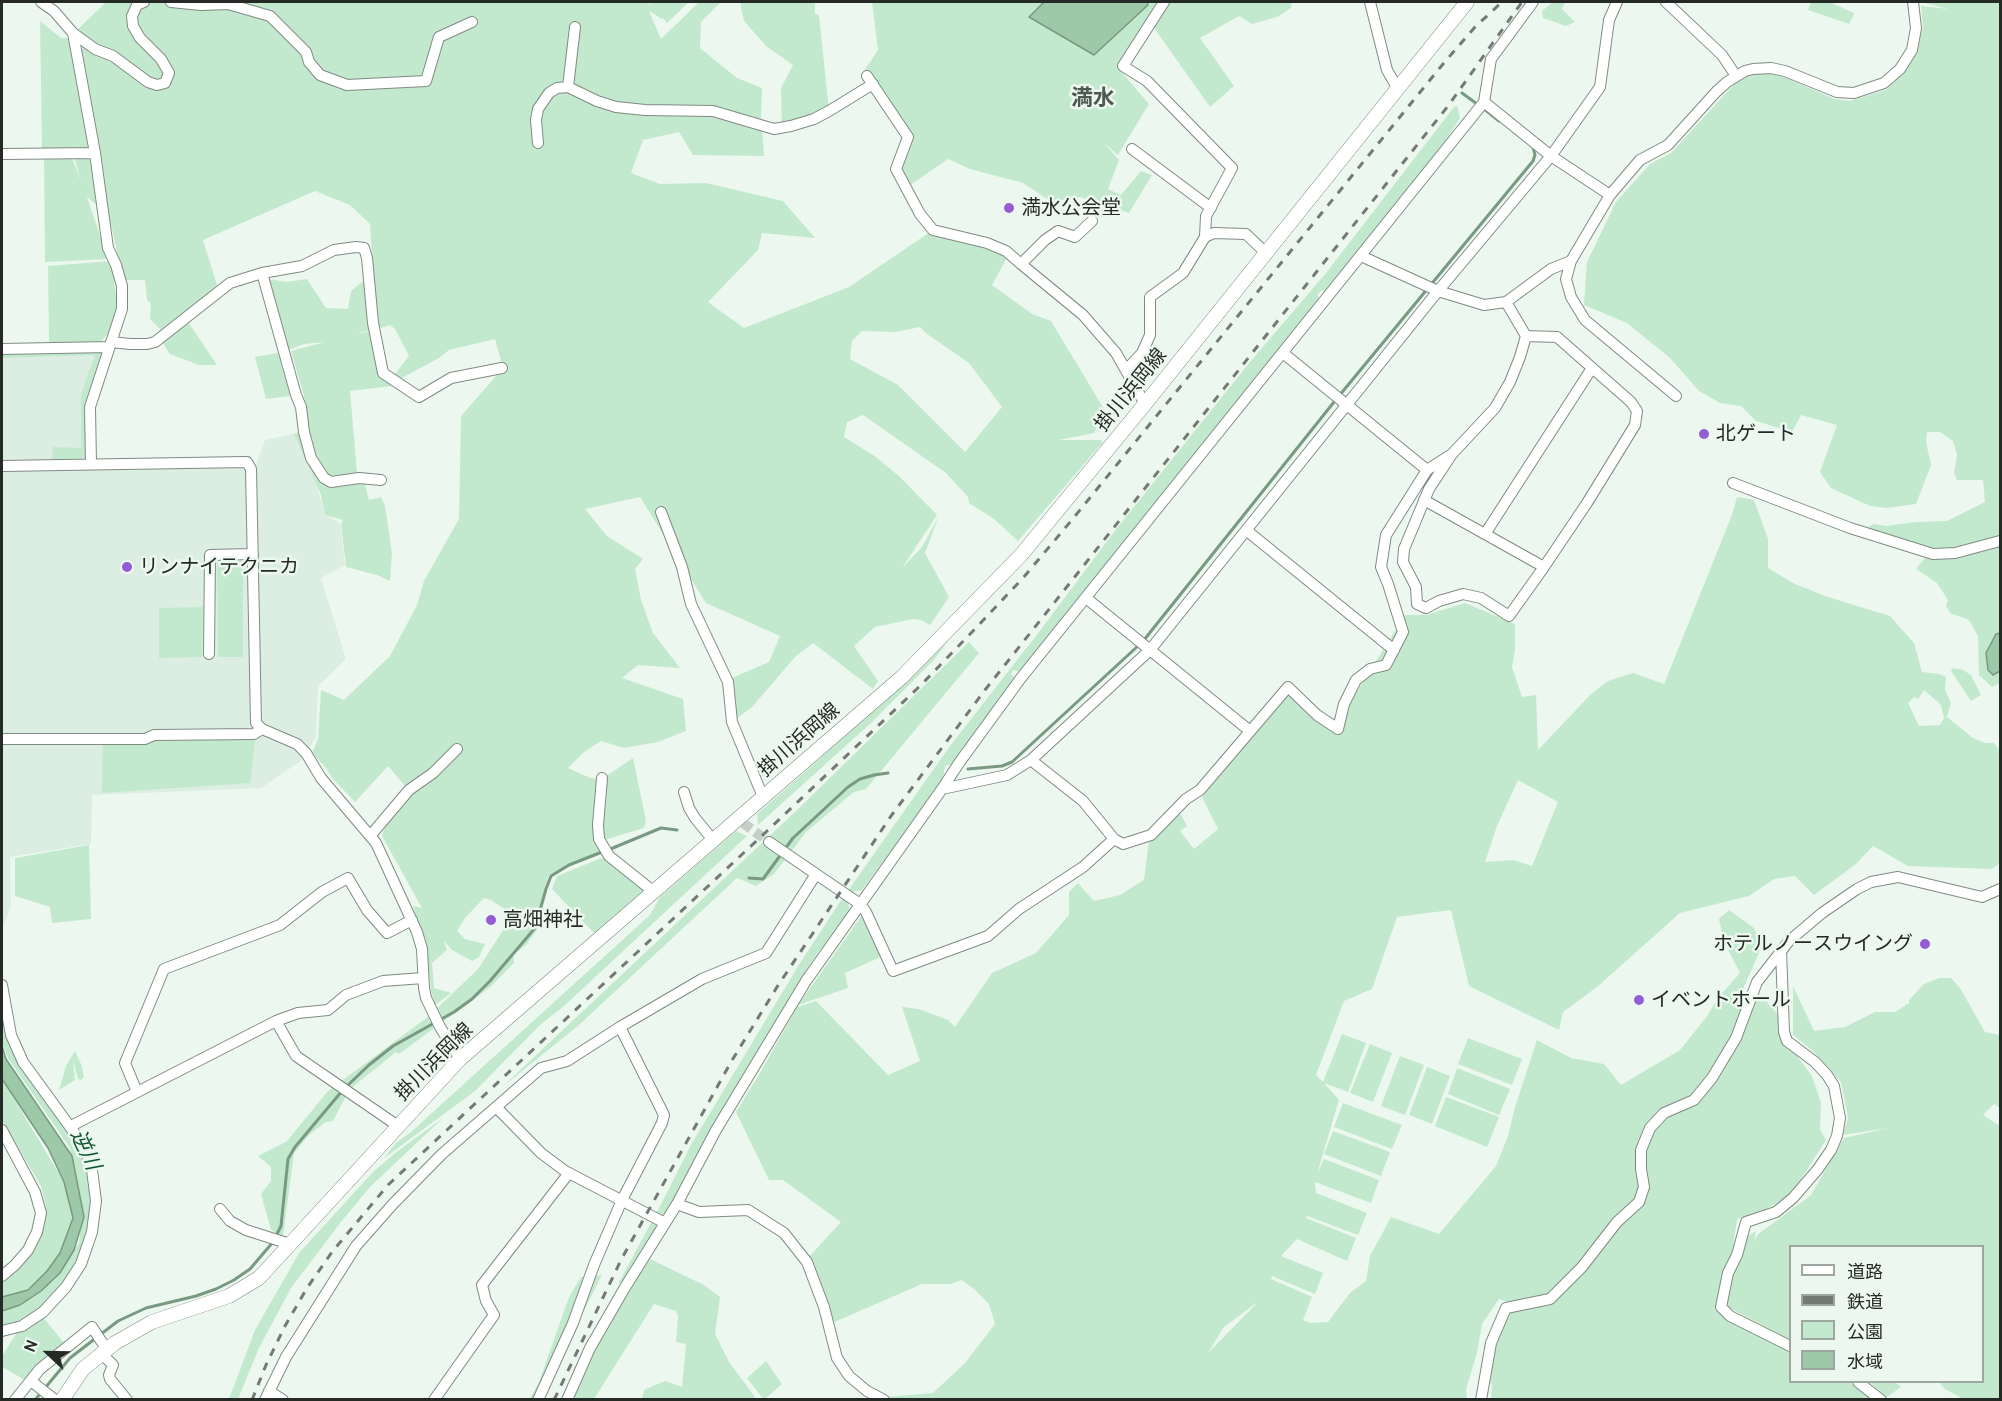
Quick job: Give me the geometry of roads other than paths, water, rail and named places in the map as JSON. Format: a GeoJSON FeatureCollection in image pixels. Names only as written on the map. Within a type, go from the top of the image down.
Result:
{"type":"FeatureCollection","features":[{"type":"Feature","properties":{"kind":"main road","name":"掛川浜岡線"},"geometry":{"type":"LineString","coordinates":[[55,1398],[83,1369],[102,1344],[115,1343],[152,1322],[230,1296],[259,1278],[287,1242],[460,1059],[713,840],[741,821],[763,797],[902,677],[1021,555],[1467,2]]}},
{"type":"Feature","properties":{"kind":"street"},"geometry":{"type":"LineString","coordinates":[[41,2],[54,11],[73,33],[95,49],[112,56],[148,82],[157,85],[165,83],[169,73],[161,59],[140,38],[133,26],[132,16],[137,5],[144,2]]}},
{"type":"Feature","properties":{"kind":"street"},"geometry":{"type":"LineString","coordinates":[[171,2],[201,5],[228,4],[270,16],[306,52],[309,62],[320,75],[347,85],[426,81],[440,37],[472,22]]}},
{"type":"Feature","properties":{"kind":"street"},"geometry":{"type":"LineString","coordinates":[[1126,370],[1142,353],[1150,334],[1150,297],[1183,273],[1205,237],[1206,216],[1232,168],[1147,81],[1123,66],[1164,2]]}},
{"type":"Feature","properties":{"kind":"street"},"geometry":{"type":"LineString","coordinates":[[1370,2],[1387,70],[1398,89]]}},
{"type":"Feature","properties":{"kind":"street"},"geometry":{"type":"LineString","coordinates":[[567,1400],[590,1348],[676,1204],[716,1130],[806,981],[1021,678],[1484,102],[1491,59],[1533,2]]}},
{"type":"Feature","properties":{"kind":"street"},"geometry":{"type":"LineString","coordinates":[[945,784],[1007,775],[1031,760],[1150,650],[1438,291],[1551,156],[1600,87],[1609,20],[1617,2]]}},
{"type":"Feature","properties":{"kind":"street"},"geometry":{"type":"LineString","coordinates":[[1666,2],[1722,55],[1736,76]]}},
{"type":"Feature","properties":{"kind":"street"},"geometry":{"type":"LineString","coordinates":[[1676,396],[1585,320],[1571,297],[1566,279],[1571,261],[1610,195],[1640,160],[1668,145],[1716,92],[1736,76],[1753,69],[1772,68],[1785,71],[1837,92],[1854,93],[1884,83],[1900,69],[1912,50],[1916,28],[1913,2]]}},
{"type":"Feature","properties":{"kind":"street"},"geometry":{"type":"LineString","coordinates":[[568,87],[575,27]]}},
{"type":"Feature","properties":{"kind":"street"},"geometry":{"type":"LineString","coordinates":[[73,33],[95,153],[108,248],[122,286],[122,309],[90,407],[91,464]]}},
{"type":"Feature","properties":{"kind":"street"},"geometry":{"type":"LineString","coordinates":[[538,143],[536,116],[541,102],[557,88],[568,87],[616,107],[645,110],[713,111],[774,129],[791,126],[829,111],[870,80],[908,137],[896,169],[920,214],[933,230],[987,243],[1006,251],[1022,264],[1083,315],[1116,353],[1145,404]]}},
{"type":"Feature","properties":{"kind":"street"},"geometry":{"type":"LineString","coordinates":[[1484,102],[1551,156],[1610,195]]}},
{"type":"Feature","properties":{"kind":"street"},"geometry":{"type":"LineString","coordinates":[[1132,149],[1211,208]]}},
{"type":"Feature","properties":{"kind":"street"},"geometry":{"type":"LineString","coordinates":[[2,154],[95,153]]}},
{"type":"Feature","properties":{"kind":"street"},"geometry":{"type":"LineString","coordinates":[[1022,264],[1045,240],[1058,231],[1076,237],[1092,221]]}},
{"type":"Feature","properties":{"kind":"street"},"geometry":{"type":"LineString","coordinates":[[1205,237],[1214,233],[1246,234],[1266,253]]}},
{"type":"Feature","properties":{"kind":"street"},"geometry":{"type":"LineString","coordinates":[[2,349],[155,342],[230,283],[262,273],[302,266],[334,250],[356,247],[364,248],[367,258],[373,323],[383,373],[419,397],[451,378],[502,368]]}},
{"type":"Feature","properties":{"kind":"street"},"geometry":{"type":"LineString","coordinates":[[1361,256],[1438,291],[1484,305],[1506,302],[1551,269],[1571,261]]}},
{"type":"Feature","properties":{"kind":"street"},"geometry":{"type":"LineString","coordinates":[[262,273],[301,407],[304,432],[311,458],[324,478],[331,482],[359,478],[381,480]]}},
{"type":"Feature","properties":{"kind":"street"},"geometry":{"type":"LineString","coordinates":[[1506,302],[1526,336],[1510,382],[1495,408],[1452,454],[1424,500],[1404,549],[1403,562],[1416,587],[1417,603],[1426,608],[1463,594],[1481,598],[1509,616],[1587,503],[1635,424],[1637,411],[1631,402],[1557,337],[1526,336]]}},
{"type":"Feature","properties":{"kind":"street"},"geometry":{"type":"LineString","coordinates":[[1283,353],[1427,470]]}},
{"type":"Feature","properties":{"kind":"street"},"geometry":{"type":"LineString","coordinates":[[1485,534],[1592,368]]}},
{"type":"Feature","properties":{"kind":"street"},"geometry":{"type":"LineString","coordinates":[[1031,760],[1083,801],[1114,839],[1123,844],[1151,835],[1186,799],[1200,790],[1288,687],[1317,715],[1338,729],[1344,704],[1356,680],[1370,669],[1386,665],[1403,632],[1381,567],[1386,535],[1427,470],[1452,454]]}},
{"type":"Feature","properties":{"kind":"street"},"geometry":{"type":"LineString","coordinates":[[2,466],[247,462],[251,469],[256,723],[262,729],[297,744],[306,753],[321,778],[376,843],[412,920],[422,949],[426,998],[440,1028],[460,1059]]}},
{"type":"Feature","properties":{"kind":"street"},"geometry":{"type":"LineString","coordinates":[[1733,483],[1850,528],[1933,554],[1955,553],[2001,541]]}},
{"type":"Feature","properties":{"kind":"street"},"geometry":{"type":"LineString","coordinates":[[1424,500],[1544,567]]}},
{"type":"Feature","properties":{"kind":"street"},"geometry":{"type":"LineString","coordinates":[[661,512],[682,567],[691,604],[728,682],[732,722],[763,797]]}},
{"type":"Feature","properties":{"kind":"street"},"geometry":{"type":"LineString","coordinates":[[1246,530],[1394,650]]}},
{"type":"Feature","properties":{"kind":"street"},"geometry":{"type":"LineString","coordinates":[[209,654],[210,555],[253,554]]}},
{"type":"Feature","properties":{"kind":"street"},"geometry":{"type":"LineString","coordinates":[[1086,598],[1250,731]]}},
{"type":"Feature","properties":{"kind":"street"},"geometry":{"type":"LineString","coordinates":[[2,739],[145,739],[154,735],[254,734],[262,729]]}},
{"type":"Feature","properties":{"kind":"street"},"geometry":{"type":"LineString","coordinates":[[370,836],[409,790],[433,773],[457,749]]}},
{"type":"Feature","properties":{"kind":"street"},"geometry":{"type":"LineString","coordinates":[[602,778],[599,839],[606,850],[654,892]]}},
{"type":"Feature","properties":{"kind":"street"},"geometry":{"type":"LineString","coordinates":[[684,792],[688,808],[713,840]]}},
{"type":"Feature","properties":{"kind":"street"},"geometry":{"type":"LineString","coordinates":[[773,845],[860,904],[866,912],[893,971],[988,936],[1019,909],[1083,867],[1114,839]]}},
{"type":"Feature","properties":{"kind":"street"},"geometry":{"type":"LineString","coordinates":[[283,1400],[267,1395],[286,1357],[356,1246],[442,1154],[541,1068],[567,1061],[702,979],[766,953],[816,874]]}},
{"type":"Feature","properties":{"kind":"street"},"geometry":{"type":"LineString","coordinates":[[1481,1400],[1491,1343],[1506,1308],[1550,1299],[1582,1266],[1617,1222],[1639,1202],[1644,1187],[1641,1150],[1650,1128],[1664,1113],[1694,1100],[1712,1078],[1736,1038],[1757,982],[1795,935],[1822,913],[1871,882],[1898,877],[1982,897],[2001,889]]}},
{"type":"Feature","properties":{"kind":"street"},"geometry":{"type":"LineString","coordinates":[[137,1092],[125,1063],[164,969],[280,925],[322,892],[348,878],[367,909],[387,933],[412,920]]}},
{"type":"Feature","properties":{"kind":"street"},"geometry":{"type":"LineString","coordinates":[[1781,951],[1784,1032],[1787,1041],[1815,1062],[1834,1086],[1840,1118],[1838,1136],[1832,1150],[1793,1198],[1776,1212],[1746,1222],[1737,1255],[1728,1273],[1721,1307],[1731,1316],[1789,1345]]}},
{"type":"Feature","properties":{"kind":"street"},"geometry":{"type":"LineString","coordinates":[[71,1126],[276,1021],[298,1012],[328,1010],[346,995],[383,981],[423,978]]}},
{"type":"Feature","properties":{"kind":"street"},"geometry":{"type":"LineString","coordinates":[[2,985],[10,1035],[23,1062],[84,1146],[93,1170],[96,1201],[92,1233],[81,1264],[66,1287],[43,1312],[22,1326],[2,1332]]}},
{"type":"Feature","properties":{"kind":"street"},"geometry":{"type":"LineString","coordinates":[[276,1021],[296,1056],[398,1126]]}},
{"type":"Feature","properties":{"kind":"street"},"geometry":{"type":"LineString","coordinates":[[538,1400],[573,1323],[594,1265],[622,1200],[664,1115],[620,1027]]}},
{"type":"Feature","properties":{"kind":"street"},"geometry":{"type":"LineString","coordinates":[[496,1107],[541,1153],[569,1173],[665,1222]]}},
{"type":"Feature","properties":{"kind":"street"},"geometry":{"type":"LineString","coordinates":[[2,1130],[35,1192],[41,1213],[37,1232],[28,1250],[2,1276]]}},
{"type":"Feature","properties":{"kind":"street"},"geometry":{"type":"LineString","coordinates":[[434,1400],[494,1315],[486,1301],[482,1286],[569,1173]]}},
{"type":"Feature","properties":{"kind":"street"},"geometry":{"type":"LineString","coordinates":[[676,1204],[699,1212],[748,1210],[784,1233],[807,1262],[827,1317],[837,1358],[849,1376],[867,1391],[884,1400]]}},
{"type":"Feature","properties":{"kind":"street"},"geometry":{"type":"LineString","coordinates":[[220,1209],[230,1221],[246,1230],[287,1242]]}},
{"type":"Feature","properties":{"kind":"street"},"geometry":{"type":"LineString","coordinates":[[15,1400],[34,1383],[40,1369],[92,1327],[113,1365],[109,1375],[110,1379],[127,1400]]}},
{"type":"Feature","properties":{"kind":"street"},"geometry":{"type":"LineString","coordinates":[[34,1383],[55,1398]]}},
{"type":"Feature","properties":{"kind":"street"},"geometry":{"type":"LineString","coordinates":[[1859,1383],[1881,1400]]}},
{"type":"Feature","properties":{"kind":"water"},"geometry":{"type":"Polygon","coordinates":[[[1044,2],[1147,2],[1148,5],[1094,55],[1029,17],[1044,2]]]}},
{"type":"Feature","properties":{"kind":"water"},"geometry":{"type":"Polygon","coordinates":[[[2000,633],[2000,671],[1993,675],[1988,670],[1986,653],[1996,634],[2000,633]]]}},
{"type":"Feature","properties":{"kind":"water"},"geometry":{"type":"Polygon","coordinates":[[[2,1046],[6,1059],[72,1156],[84,1217],[74,1250],[60,1273],[41,1291],[20,1305],[2,1311],[2,1297],[28,1290],[47,1271],[60,1253],[73,1218],[64,1182],[48,1148],[2,1079],[2,1046]]]}},
{"type":"Feature","properties":{"kind":"waterway"},"geometry":{"type":"LineString","coordinates":[[1462,93],[1477,104]]}},
{"type":"Feature","properties":{"kind":"waterway"},"geometry":{"type":"LineString","coordinates":[[1483,108],[1499,121]]}},
{"type":"Feature","properties":{"kind":"waterway"},"geometry":{"type":"LineString","coordinates":[[1144,640],[1334,402],[1533,161],[1535,155],[1533,147]]}},
{"type":"Feature","properties":{"kind":"waterway"},"geometry":{"type":"LineString","coordinates":[[968,769],[1002,766],[1012,762],[1139,645]]}},
{"type":"Feature","properties":{"kind":"waterway"},"geometry":{"type":"LineString","coordinates":[[749,878],[763,879],[793,838],[848,787],[860,779],[888,773]]}},
{"type":"Feature","properties":{"kind":"waterway"},"geometry":{"type":"LineString","coordinates":[[608,850],[661,828],[677,830]]}},
{"type":"Feature","properties":{"kind":"waterway"},"geometry":{"type":"LineString","coordinates":[[347,1086],[393,1046],[454,1012],[472,999],[535,928],[551,876],[569,865],[602,852]]}},
{"type":"Feature","properties":{"kind":"waterway"},"geometry":{"type":"LineString","coordinates":[[35,1400],[70,1358],[118,1321],[146,1308],[216,1289],[250,1269],[273,1242],[281,1226],[288,1159],[295,1147],[342,1091]]}},
{"type":"Feature","properties":{"kind":"tunnel"},"geometry":{"type":"LineString","coordinates":[[743,823],[769,842]]}},
{"type":"Feature","properties":{"kind":"railway"},"geometry":{"type":"LineString","coordinates":[[252,1400],[285,1326],[307,1288],[332,1252],[388,1185],[921,685],[1023,578],[1443,64],[1475,27],[1502,2]]}},
{"type":"Feature","properties":{"kind":"railway"},"geometry":{"type":"LineString","coordinates":[[554,1400],[621,1260],[731,1062],[777,987],[891,816],[985,690],[1448,106],[1522,2]]}},
{"type":"Feature","properties":{"kind":"place","name":"満水公会堂"},"geometry":{"type":"Point","coordinates":[1009,208]}},
{"type":"Feature","properties":{"kind":"place","name":"北ゲート"},"geometry":{"type":"Point","coordinates":[1704,434]}},
{"type":"Feature","properties":{"kind":"place","name":"リンナイテクニカ"},"geometry":{"type":"Point","coordinates":[127,567]}},
{"type":"Feature","properties":{"kind":"place","name":"高畑神社"},"geometry":{"type":"Point","coordinates":[491,920]}},
{"type":"Feature","properties":{"kind":"place","name":"ホテルノースウイング"},"geometry":{"type":"Point","coordinates":[1925,944]}},
{"type":"Feature","properties":{"kind":"place","name":"イベントホール"},"geometry":{"type":"Point","coordinates":[1639,1000]}},
{"type":"Feature","properties":{"kind":"district","name":"満水"},"geometry":{"type":"Point","coordinates":[1093,99]}},
{"type":"Feature","properties":{"kind":"water label","name":"逆川"},"geometry":{"type":"Point","coordinates":[85,1150]}}]}
